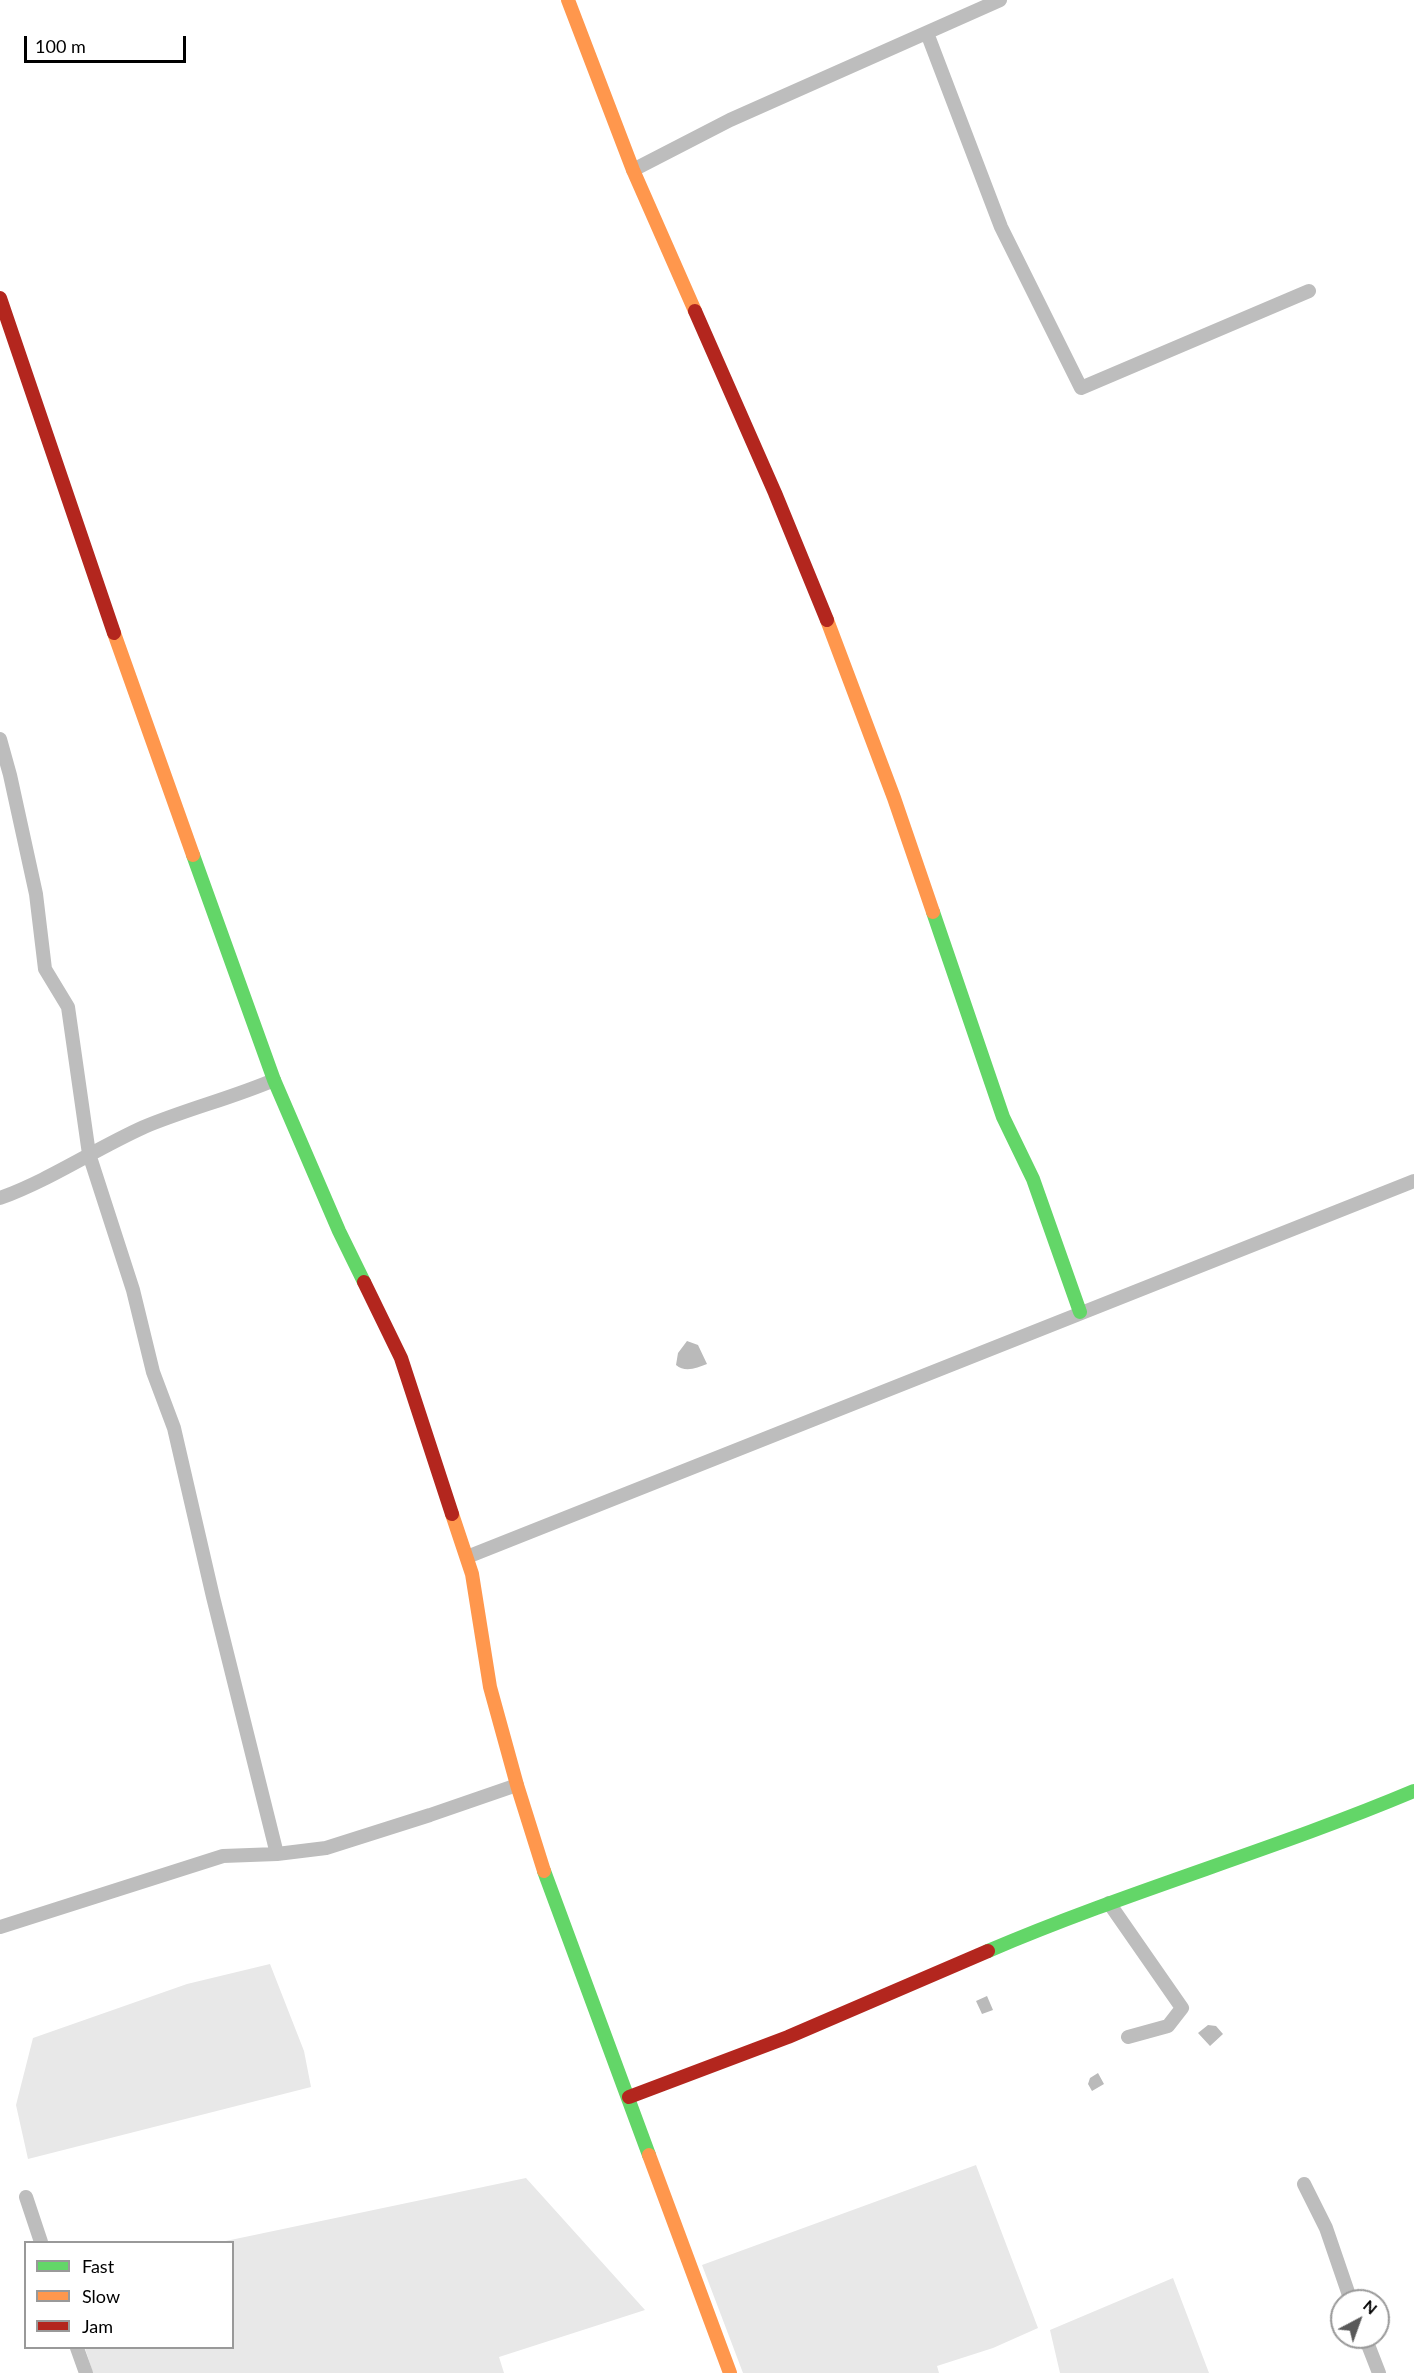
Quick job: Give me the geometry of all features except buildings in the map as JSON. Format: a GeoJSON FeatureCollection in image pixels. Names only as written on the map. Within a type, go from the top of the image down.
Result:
{"type":"FeatureCollection","features":[{"type":"Feature","properties":{"kind":"street"},"geometry":{"type":"LineString","coordinates":[[568,0],[633,170],[775,493],[824,612],[894,798],[1003,1117],[1033,1179],[1080,1312]]}},
{"type":"Feature","properties":{"kind":"street"},"geometry":{"type":"LineString","coordinates":[[633,170],[711,129],[1000,0]]}},
{"type":"Feature","properties":{"kind":"street"},"geometry":{"type":"LineString","coordinates":[[927,33],[1001,227],[1081,388],[1309,291]]}},
{"type":"Feature","properties":{"kind":"street"},"geometry":{"type":"LineString","coordinates":[[0,298],[99,591],[274,1080],[339,1231],[401,1358],[472,1574],[490,1687],[539,1857],[730,2373]]}},
{"type":"Feature","properties":{"kind":"street"},"geometry":{"type":"LineString","coordinates":[[0,739],[36,894],[45,969],[68,1007],[89,1154],[133,1290],[153,1372],[174,1428],[213,1597],[278,1854]]}},
{"type":"Feature","properties":{"kind":"street"},"geometry":{"type":"LineString","coordinates":[[0,1198],[27,1188],[89,1154],[146,1127],[274,1080]]}},
{"type":"Feature","properties":{"kind":"street"},"geometry":{"type":"LineString","coordinates":[[467,1557],[1414,1181]]}},
{"type":"Feature","properties":{"kind":"street"},"geometry":{"type":"LineString","coordinates":[[0,1927],[223,1856],[278,1854],[326,1848],[517,1785]]}},
{"type":"Feature","properties":{"kind":"street"},"geometry":{"type":"LineString","coordinates":[[629,2097],[788,2037],[1005,1944],[1109,1903],[1353,1817],[1414,1791]]}},
{"type":"Feature","properties":{"kind":"street"},"geometry":{"type":"LineString","coordinates":[[1109,1903],[1182,2008],[1168,2026],[1128,2037]]}},
{"type":"Feature","properties":{"kind":"street"},"geometry":{"type":"LineString","coordinates":[[1304,2184],[1326,2228],[1347,2289]]}},
{"type":"Feature","properties":{"kind":"street"},"geometry":{"type":"LineString","coordinates":[[26,2197],[41,2241]]}},
{"type":"Feature","properties":{"kind":"street"},"geometry":{"type":"LineString","coordinates":[[77,2349],[86,2373]]}},
{"type":"Feature","properties":{"kind":"street"},"geometry":{"type":"LineString","coordinates":[[1370,2349],[1379,2373]]}},
{"type":"Feature","properties":{"kind":"shaded area"},"geometry":{"type":"Polygon","coordinates":[[[687,1341],[698,1345],[707,1364],[687,1369],[676,1365],[678,1353],[687,1341]]]}},
{"type":"Feature","properties":{"kind":"shaded area"},"geometry":{"type":"Polygon","coordinates":[[[270,1964],[304,2051],[311,2087],[28,2159],[16,2105],[33,2038],[187,1984],[270,1964]]]}},
{"type":"Feature","properties":{"kind":"shaded area"},"geometry":{"type":"Polygon","coordinates":[[[987,1996],[993,2010],[982,2014],[976,2001],[987,1996]]]}},
{"type":"Feature","properties":{"kind":"shaded area"},"geometry":{"type":"Polygon","coordinates":[[[1208,2025],[1216,2026],[1223,2034],[1210,2046],[1198,2033],[1208,2025]]]}},
{"type":"Feature","properties":{"kind":"shaded area"},"geometry":{"type":"Polygon","coordinates":[[[1098,2073],[1104,2084],[1092,2091],[1088,2084],[1090,2078],[1098,2073]]]}},
{"type":"Feature","properties":{"kind":"shaded area"},"geometry":{"type":"Polygon","coordinates":[[[976,2165],[1038,2328],[993,2348],[937,2366],[939,2373],[743,2373],[702,2265],[976,2165]]]}},
{"type":"Feature","properties":{"kind":"shaded area"},"geometry":{"type":"Polygon","coordinates":[[[526,2178],[645,2310],[499,2357],[504,2373],[93,2373],[85,2349],[234,2349],[234,2241],[226,2241],[526,2178]]]}},
{"type":"Feature","properties":{"kind":"shaded area"},"geometry":{"type":"Polygon","coordinates":[[[1173,2278],[1209,2373],[1060,2373],[1050,2330],[1173,2278]]]}},
{"type":"Feature","properties":{"kind":"traffic: fast"},"geometry":{"type":"LineString","coordinates":[[193,855],[274,1080],[339,1231],[364,1282]]}},
{"type":"Feature","properties":{"kind":"traffic: fast"},"geometry":{"type":"LineString","coordinates":[[933,912],[1003,1117],[1033,1179],[1080,1312]]}},
{"type":"Feature","properties":{"kind":"traffic: fast"},"geometry":{"type":"LineString","coordinates":[[988,1951],[1094,1909],[1414,1791]]}},
{"type":"Feature","properties":{"kind":"traffic: fast"},"geometry":{"type":"LineString","coordinates":[[544,1871],[649,2155]]}},
{"type":"Feature","properties":{"kind":"traffic: slow"},"geometry":{"type":"LineString","coordinates":[[568,0],[633,170],[695,311]]}},
{"type":"Feature","properties":{"kind":"traffic: slow"},"geometry":{"type":"LineString","coordinates":[[827,620],[894,798],[933,912]]}},
{"type":"Feature","properties":{"kind":"traffic: slow"},"geometry":{"type":"LineString","coordinates":[[114,633],[193,855]]}},
{"type":"Feature","properties":{"kind":"traffic: slow"},"geometry":{"type":"LineString","coordinates":[[452,1514],[472,1574],[490,1687],[544,1871]]}},
{"type":"Feature","properties":{"kind":"traffic: slow"},"geometry":{"type":"LineString","coordinates":[[649,2155],[730,2373]]}},
{"type":"Feature","properties":{"kind":"traffic: jam"},"geometry":{"type":"LineString","coordinates":[[0,298],[114,633]]}},
{"type":"Feature","properties":{"kind":"traffic: jam"},"geometry":{"type":"LineString","coordinates":[[695,311],[775,493],[827,620]]}},
{"type":"Feature","properties":{"kind":"traffic: jam"},"geometry":{"type":"LineString","coordinates":[[364,1282],[401,1358],[452,1514]]}},
{"type":"Feature","properties":{"kind":"traffic: jam"},"geometry":{"type":"LineString","coordinates":[[629,2097],[788,2037],[988,1951]]}}]}
